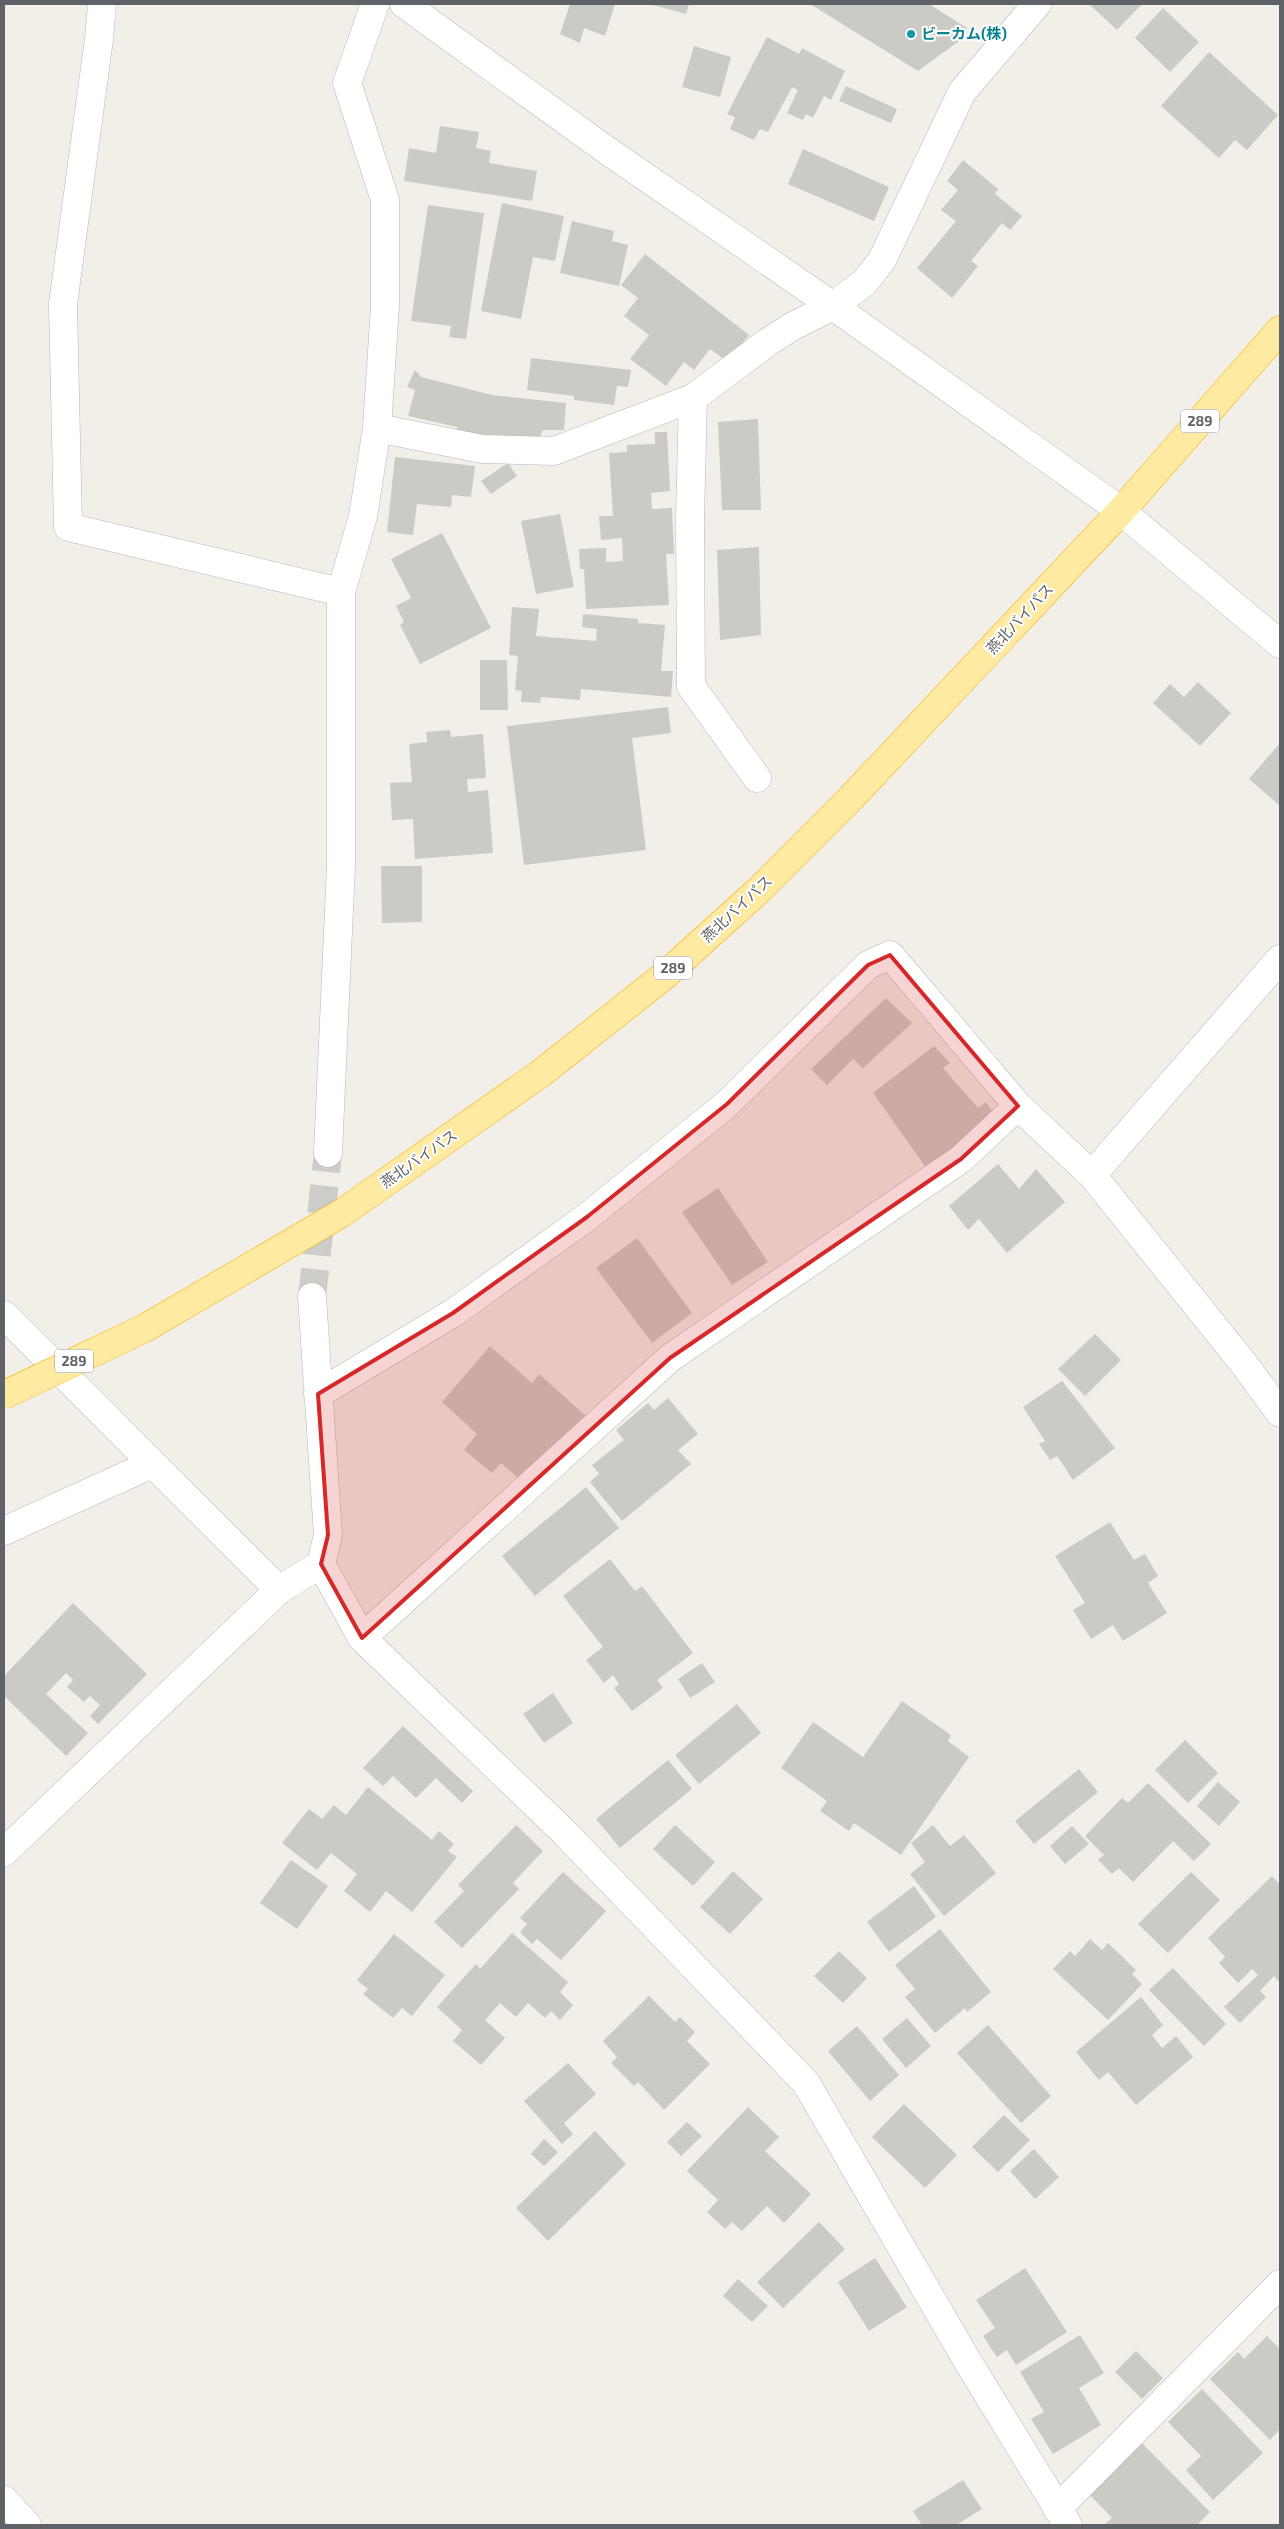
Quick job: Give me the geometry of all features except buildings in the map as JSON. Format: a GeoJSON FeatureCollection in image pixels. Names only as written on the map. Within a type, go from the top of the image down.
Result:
{"type":"FeatureCollection","features":[{"type":"Feature","properties":{"kind":"highway","name":"燕北バイパス"},"geometry":{"type":"LineString","coordinates":[[4,1395],[145,1328],[350,1207],[540,1074],[664,976],[760,889],[815,834],[1121,511],[1280,330]]}},
{"type":"Feature","properties":{"kind":"street"},"geometry":{"type":"LineString","coordinates":[[102,4],[63,304],[68,527],[341,592]]}},
{"type":"Feature","properties":{"kind":"street"},"geometry":{"type":"LineString","coordinates":[[328,1154],[341,866],[341,592],[363,516],[377,428],[385,306],[385,200],[347,83],[375,4]]}},
{"type":"Feature","properties":{"kind":"street"},"geometry":{"type":"LineString","coordinates":[[404,4],[605,149],[833,306],[1121,511],[1280,644]]}},
{"type":"Feature","properties":{"kind":"street"},"geometry":{"type":"LineString","coordinates":[[377,428],[482,450],[554,451],[693,398],[768,342],[793,326],[833,306],[865,282],[882,260],[962,92],[1037,4]]}},
{"type":"Feature","properties":{"kind":"street"},"geometry":{"type":"LineString","coordinates":[[693,398],[690,519],[691,686],[756,778]]}},
{"type":"Feature","properties":{"kind":"street"},"geometry":{"type":"LineString","coordinates":[[318,1394],[453,1313],[587,1218],[727,1104],[868,965],[890,955],[1018,1106],[1092,1175],[1244,1364],[1280,1413]]}},
{"type":"Feature","properties":{"kind":"street"},"geometry":{"type":"LineString","coordinates":[[1092,1175],[1280,959]]}},
{"type":"Feature","properties":{"kind":"street"},"geometry":{"type":"LineString","coordinates":[[362,1638],[670,1358],[961,1159],[1018,1106]]}},
{"type":"Feature","properties":{"kind":"street"},"geometry":{"type":"LineString","coordinates":[[312,1297],[328,1535],[321,1564],[362,1638],[563,1830],[806,2084],[968,2362],[1063,2517],[1280,2284]]}},
{"type":"Feature","properties":{"kind":"street"},"geometry":{"type":"LineString","coordinates":[[4,1315],[279,1590]]}},
{"type":"Feature","properties":{"kind":"street"},"geometry":{"type":"LineString","coordinates":[[4,1531],[152,1464]]}},
{"type":"Feature","properties":{"kind":"street"},"geometry":{"type":"LineString","coordinates":[[4,1852],[279,1590],[321,1564]]}},
{"type":"Feature","properties":{"kind":"street"},"geometry":{"type":"LineString","coordinates":[[4,2500],[27,2525]]}},
{"type":"Feature","properties":{"kind":"highlighted area"},"geometry":{"type":"Polygon","coordinates":[[[890,955],[1018,1106],[961,1159],[670,1358],[362,1638],[321,1564],[328,1535],[318,1394],[453,1313],[587,1217],[727,1104],[868,965],[890,955]]]}},
{"type":"Feature","properties":{"kind":"tunnel"},"geometry":{"type":"LineString","coordinates":[[312,1297],[328,1153]]}},
{"type":"Feature","properties":{"kind":"place","name":"ビーカム(株)"},"geometry":{"type":"Point","coordinates":[911,34]}}]}
